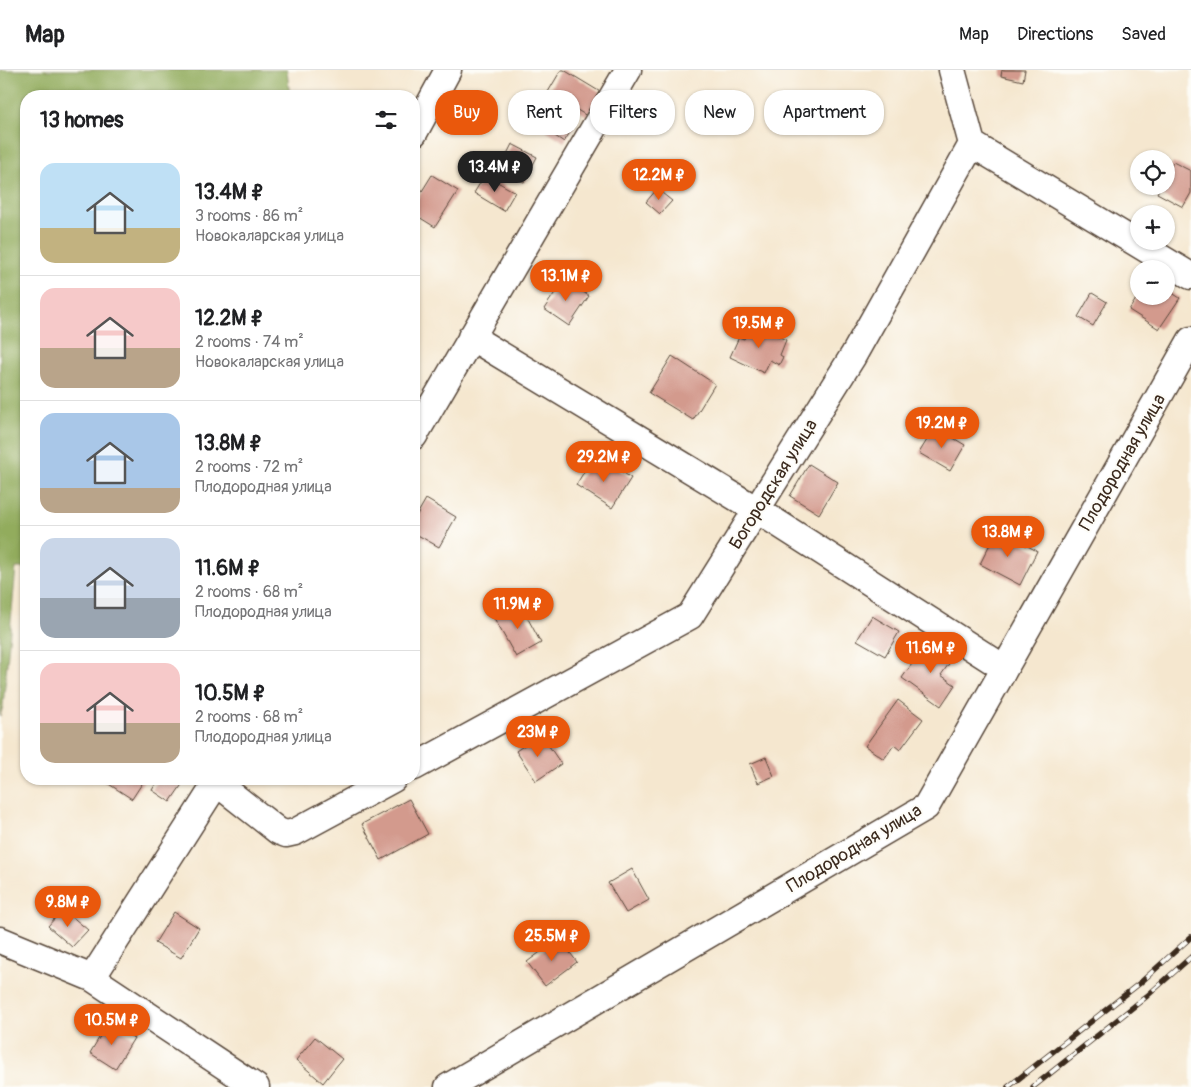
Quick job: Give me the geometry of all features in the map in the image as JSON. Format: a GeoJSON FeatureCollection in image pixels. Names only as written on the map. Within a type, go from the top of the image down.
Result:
{"type":"FeatureCollection","features":[{"type":"Feature","properties":{"kind":"street"},"geometry":{"type":"LineString","coordinates":[[420,122],[448,70]]}},
{"type":"Feature","properties":{"kind":"street"},"geometry":{"type":"LineString","coordinates":[[420,426],[628,70]]}},
{"type":"Feature","properties":{"kind":"street"},"geometry":{"type":"LineString","coordinates":[[952,70],[972,144],[1191,276]]}},
{"type":"Feature","properties":{"kind":"street","name":"Богородская улица"},"geometry":{"type":"LineString","coordinates":[[420,765],[690,616],[853,356],[972,144]]}},
{"type":"Feature","properties":{"kind":"street"},"geometry":{"type":"LineString","coordinates":[[472,337],[757,510],[1004,668]]}},
{"type":"Feature","properties":{"kind":"street","name":"Плодородная улица"},"geometry":{"type":"LineString","coordinates":[[448,1087],[926,807],[1191,340]]}},
{"type":"Feature","properties":{"kind":"street"},"geometry":{"type":"LineString","coordinates":[[92,978],[215,785]]}},
{"type":"Feature","properties":{"kind":"street"},"geometry":{"type":"LineString","coordinates":[[223,785],[278,831],[286,834],[295,832],[382,785]]}},
{"type":"Feature","properties":{"kind":"street"},"geometry":{"type":"LineString","coordinates":[[0,940],[92,978],[256,1087]]}},
{"type":"Feature","properties":{"kind":"green space"},"geometry":{"type":"Polygon","coordinates":[[[0,70],[287,70],[289,90],[20,90],[20,568],[16,568],[3,706],[0,716],[0,70]]]}},
{"type":"Feature","properties":{"kind":"building"},"geometry":{"type":"Polygon","coordinates":[[[561,70],[564,70],[597,90],[590,90],[590,111],[587,116],[580,112],[580,90],[549,90],[561,70]]]}},
{"type":"Feature","properties":{"kind":"building"},"geometry":{"type":"Polygon","coordinates":[[[1002,70],[1025,70],[1023,81],[1001,76],[1002,70]]]}},
{"type":"Feature","properties":{"kind":"building"},"geometry":{"type":"Polygon","coordinates":[[[554,135],[568,135],[564,142],[554,135]]]}},
{"type":"Feature","properties":{"kind":"building"},"geometry":{"type":"Polygon","coordinates":[[[512,144],[537,157],[524,182],[499,170],[512,144]]]}},
{"type":"Feature","properties":{"kind":"building"},"geometry":{"type":"Polygon","coordinates":[[[1175,163],[1191,171],[1191,193],[1183,207],[1161,195],[1175,195],[1175,163]]]}},
{"type":"Feature","properties":{"kind":"building"},"geometry":{"type":"Polygon","coordinates":[[[432,175],[458,191],[435,227],[420,218],[420,194],[432,175]]]}},
{"type":"Feature","properties":{"kind":"building"},"geometry":{"type":"Polygon","coordinates":[[[485,175],[515,192],[504,211],[474,193],[485,175]]]}},
{"type":"Feature","properties":{"kind":"building"},"geometry":{"type":"Polygon","coordinates":[[[657,189],[672,201],[660,214],[646,202],[657,189]]]}},
{"type":"Feature","properties":{"kind":"building"},"geometry":{"type":"Polygon","coordinates":[[[564,279],[589,296],[569,326],[544,309],[564,279]]]}},
{"type":"Feature","properties":{"kind":"building"},"geometry":{"type":"Polygon","coordinates":[[[1092,293],[1107,302],[1093,326],[1078,317],[1092,293]]]}},
{"type":"Feature","properties":{"kind":"building"},"geometry":{"type":"Polygon","coordinates":[[[1175,295],[1180,298],[1159,329],[1129,310],[1132,305],[1175,305],[1175,295]]]}},
{"type":"Feature","properties":{"kind":"building"},"geometry":{"type":"Polygon","coordinates":[[[751,323],[786,340],[780,355],[783,357],[779,365],[770,360],[764,373],[730,357],[739,337],[744,339],[751,323]]]}},
{"type":"Feature","properties":{"kind":"building"},"geometry":{"type":"Polygon","coordinates":[[[672,356],[715,384],[693,420],[649,393],[672,356]]]}},
{"type":"Feature","properties":{"kind":"building"},"geometry":{"type":"Polygon","coordinates":[[[935,427],[965,445],[950,471],[919,453],[935,427]]]}},
{"type":"Feature","properties":{"kind":"building"},"geometry":{"type":"Polygon","coordinates":[[[606,461],[631,478],[612,508],[576,485],[590,462],[601,469],[606,461]]]}},
{"type":"Feature","properties":{"kind":"building"},"geometry":{"type":"Polygon","coordinates":[[[809,464],[838,482],[819,514],[790,496],[809,464]]]}},
{"type":"Feature","properties":{"kind":"building"},"geometry":{"type":"Polygon","coordinates":[[[426,499],[456,517],[439,547],[420,536],[420,510],[426,499]]]}},
{"type":"Feature","properties":{"kind":"building"},"geometry":{"type":"Polygon","coordinates":[[[997,530],[1037,551],[1020,585],[980,564],[997,530]]]}},
{"type":"Feature","properties":{"kind":"building"},"geometry":{"type":"Polygon","coordinates":[[[520,604],[541,643],[516,657],[494,618],[520,604]]]}},
{"type":"Feature","properties":{"kind":"building"},"geometry":{"type":"Polygon","coordinates":[[[872,616],[899,632],[885,656],[857,640],[872,616]]]}},
{"type":"Feature","properties":{"kind":"building"},"geometry":{"type":"Polygon","coordinates":[[[928,641],[953,658],[941,675],[955,685],[941,706],[902,678],[928,641]]]}},
{"type":"Feature","properties":{"kind":"building"},"geometry":{"type":"Polygon","coordinates":[[[898,700],[923,719],[900,750],[894,745],[884,759],[865,746],[898,700]]]}},
{"type":"Feature","properties":{"kind":"building"},"geometry":{"type":"Polygon","coordinates":[[[541,734],[561,764],[536,781],[516,751],[541,734]]]}},
{"type":"Feature","properties":{"kind":"building"},"geometry":{"type":"Polygon","coordinates":[[[766,757],[774,776],[758,783],[750,764],[766,757]]]}},
{"type":"Feature","properties":{"kind":"building"},"geometry":{"type":"Polygon","coordinates":[[[110,785],[141,785],[132,799],[110,785]]]}},
{"type":"Feature","properties":{"kind":"building"},"geometry":{"type":"Polygon","coordinates":[[[155,785],[182,785],[170,802],[152,790],[155,785]]]}},
{"type":"Feature","properties":{"kind":"building"},"geometry":{"type":"Polygon","coordinates":[[[409,799],[428,834],[381,860],[362,824],[409,799]]]}},
{"type":"Feature","properties":{"kind":"building"},"geometry":{"type":"Polygon","coordinates":[[[632,869],[649,900],[626,913],[608,883],[632,869]]]}},
{"type":"Feature","properties":{"kind":"building"},"geometry":{"type":"Polygon","coordinates":[[[63,909],[88,930],[72,947],[48,926],[63,909]]]}},
{"type":"Feature","properties":{"kind":"building"},"geometry":{"type":"Polygon","coordinates":[[[174,912],[199,928],[181,958],[155,943],[174,912]]]}},
{"type":"Feature","properties":{"kind":"building"},"geometry":{"type":"Polygon","coordinates":[[[559,938],[577,962],[545,986],[527,962],[559,938]]]}},
{"type":"Feature","properties":{"kind":"building"},"geometry":{"type":"Polygon","coordinates":[[[108,1023],[134,1038],[115,1069],[90,1053],[108,1023]]]}},
{"type":"Feature","properties":{"kind":"building"},"geometry":{"type":"Polygon","coordinates":[[[315,1037],[342,1059],[323,1083],[296,1060],[315,1037]]]}},
{"type":"Feature","properties":{"kind":"railway"},"geometry":{"type":"LineString","coordinates":[[1008,1087],[1140,983],[1191,937]]}},
{"type":"Feature","properties":{"kind":"railway"},"geometry":{"type":"LineString","coordinates":[[1033,1087],[1147,996],[1191,957]]}}]}
